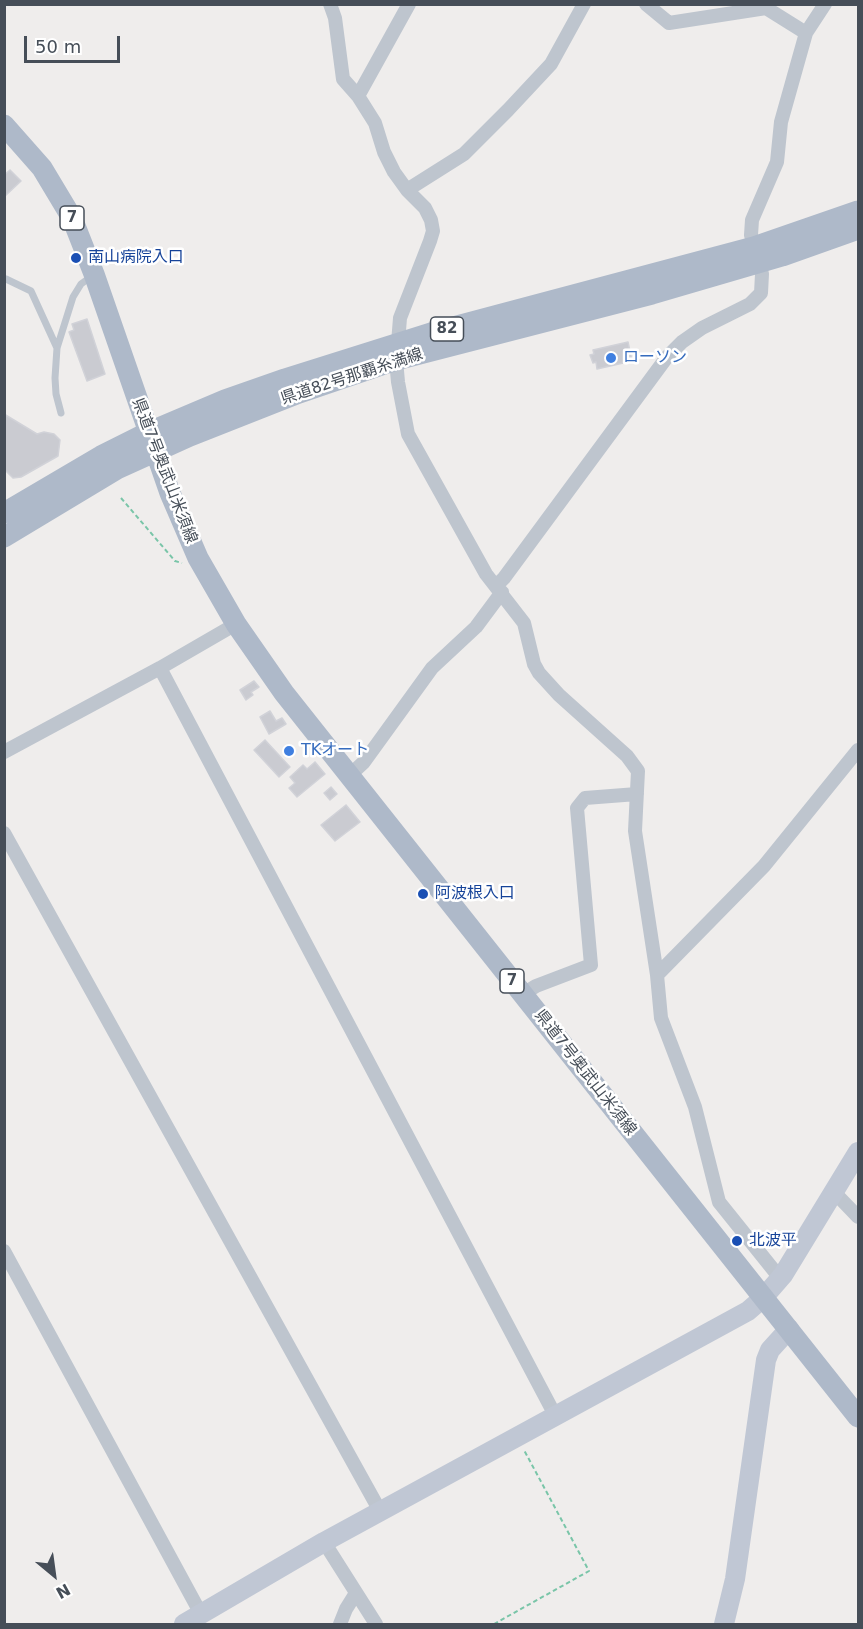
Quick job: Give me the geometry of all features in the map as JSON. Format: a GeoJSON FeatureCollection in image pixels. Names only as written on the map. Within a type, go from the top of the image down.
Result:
{"type":"FeatureCollection","features":[{"type":"Feature","properties":{"kind":"main road","name":"県道7号奥武山米須線"},"geometry":{"type":"LineString","coordinates":[[4,125],[32,155],[59,194],[78,231],[174,503],[198,558],[236,624],[272,677],[858,1417]]}},
{"type":"Feature","properties":{"kind":"main road","name":"県道82号那覇糸満線"},"geometry":{"type":"LineString","coordinates":[[756,255],[858,211]]}},
{"type":"Feature","properties":{"kind":"main road","name":"県道82号那覇糸満線"},"geometry":{"type":"LineString","coordinates":[[4,513],[101,456],[151,442],[299,393],[397,351],[858,230]]}},
{"type":"Feature","properties":{"kind":"main road","name":"県道82号那覇糸満線"},"geometry":{"type":"LineString","coordinates":[[4,537],[117,469],[151,442]]}},
{"type":"Feature","properties":{"kind":"street"},"geometry":{"type":"LineString","coordinates":[[330,4],[335,18],[343,78],[375,123],[384,152],[394,172],[407,190],[425,208],[433,231],[400,318],[397,351],[398,382],[408,434],[486,574],[524,623],[528,644],[539,673],[559,695],[632,762],[638,771],[635,831],[657,975],[661,1017],[695,1107],[719,1202],[780,1278]]}},
{"type":"Feature","properties":{"kind":"street"},"geometry":{"type":"LineString","coordinates":[[358,96],[410,4]]}},
{"type":"Feature","properties":{"kind":"street"},"geometry":{"type":"LineString","coordinates":[[407,190],[464,154],[508,110],[551,64],[584,4]]}},
{"type":"Feature","properties":{"kind":"street"},"geometry":{"type":"LineString","coordinates":[[646,4],[669,23],[766,8],[806,33]]}},
{"type":"Feature","properties":{"kind":"street"},"geometry":{"type":"LineString","coordinates":[[350,775],[364,762],[432,669],[476,627],[504,578],[668,357],[682,342],[702,328],[757,298],[763,285],[751,235],[752,220],[777,162],[781,122],[806,33],[825,4]]}},
{"type":"Feature","properties":{"kind":"street"},"geometry":{"type":"LineString","coordinates":[[4,752],[160,668],[236,624]]}},
{"type":"Feature","properties":{"kind":"street"},"geometry":{"type":"LineString","coordinates":[[160,668],[556,1417]]}},
{"type":"Feature","properties":{"kind":"street"},"geometry":{"type":"LineString","coordinates":[[657,975],[764,866],[858,750]]}},
{"type":"Feature","properties":{"kind":"street"},"geometry":{"type":"LineString","coordinates":[[523,994],[536,986],[591,965],[577,808],[585,798],[637,794]]}},
{"type":"Feature","properties":{"kind":"street"},"geometry":{"type":"LineString","coordinates":[[4,833],[380,1511]]}},
{"type":"Feature","properties":{"kind":"street"},"geometry":{"type":"LineString","coordinates":[[4,1251],[193,1619],[380,1511],[744,1314],[763,1298],[780,1278],[858,1152]]}},
{"type":"Feature","properties":{"kind":"street"},"geometry":{"type":"LineString","coordinates":[[834,1192],[858,1217]]}},
{"type":"Feature","properties":{"kind":"street"},"geometry":{"type":"LineString","coordinates":[[724,1624],[735,1579],[766,1360],[770,1350],[789,1329]]}},
{"type":"Feature","properties":{"kind":"street"},"geometry":{"type":"LineString","coordinates":[[324,1542],[376,1624]]}},
{"type":"Feature","properties":{"kind":"street"},"geometry":{"type":"LineString","coordinates":[[340,1624],[356,1593]]}},
{"type":"Feature","properties":{"kind":"lane"},"geometry":{"type":"LineString","coordinates":[[61,413],[55,378],[57,348],[74,297],[81,285],[94,274]]}},
{"type":"Feature","properties":{"kind":"lane"},"geometry":{"type":"LineString","coordinates":[[6,279],[31,291],[57,348]]}},
{"type":"Feature","properties":{"kind":"path"},"geometry":{"type":"LineString","coordinates":[[121,498],[175,561],[183,563],[198,558]]}},
{"type":"Feature","properties":{"kind":"path"},"geometry":{"type":"LineString","coordinates":[[494,1624],[589,1571],[517,1437]]}},
{"type":"Feature","properties":{"kind":"building"},"geometry":{"type":"Polygon","coordinates":[[[10,170],[21,181],[4,197],[4,175],[10,170]]]}},
{"type":"Feature","properties":{"kind":"building"},"geometry":{"type":"Polygon","coordinates":[[[87,319],[105,374],[87,381],[69,332],[74,330],[72,324],[87,319]]]}},
{"type":"Feature","properties":{"kind":"building","name":"ローソン"},"geometry":{"type":"Polygon","coordinates":[[[628,342],[632,361],[597,369],[596,362],[593,363],[590,355],[594,354],[593,350],[628,342]]]}},
{"type":"Feature","properties":{"kind":"building"},"geometry":{"type":"Polygon","coordinates":[[[4,414],[37,434],[44,432],[54,434],[60,440],[58,456],[21,477],[13,478],[4,469],[4,414]]]}},
{"type":"Feature","properties":{"kind":"building"},"geometry":{"type":"Polygon","coordinates":[[[254,681],[259,687],[251,692],[253,695],[246,700],[240,690],[254,681]]]}},
{"type":"Feature","properties":{"kind":"building"},"geometry":{"type":"Polygon","coordinates":[[[270,711],[276,721],[282,718],[286,724],[269,734],[260,717],[270,711]]]}},
{"type":"Feature","properties":{"kind":"building"},"geometry":{"type":"Polygon","coordinates":[[[265,740],[290,767],[279,777],[254,750],[265,740]]]}},
{"type":"Feature","properties":{"kind":"building"},"geometry":{"type":"Polygon","coordinates":[[[315,762],[325,774],[297,797],[289,788],[295,783],[290,777],[303,765],[307,769],[315,762]]]}},
{"type":"Feature","properties":{"kind":"building"},"geometry":{"type":"Polygon","coordinates":[[[331,787],[337,794],[330,800],[324,793],[331,787]]]}},
{"type":"Feature","properties":{"kind":"building"},"geometry":{"type":"Polygon","coordinates":[[[346,805],[360,822],[335,841],[321,825],[346,805]]]}},
{"type":"Feature","properties":{"kind":"place","name":"南山病院入口"},"geometry":{"type":"Point","coordinates":[76,258]}},
{"type":"Feature","properties":{"kind":"place","name":"ローソン"},"geometry":{"type":"Point","coordinates":[611,358]}},
{"type":"Feature","properties":{"kind":"place","name":"TKオート"},"geometry":{"type":"Point","coordinates":[289,751]}},
{"type":"Feature","properties":{"kind":"place","name":"阿波根入口"},"geometry":{"type":"Point","coordinates":[423,894]}},
{"type":"Feature","properties":{"kind":"place","name":"北波平"},"geometry":{"type":"Point","coordinates":[737,1241]}}]}
